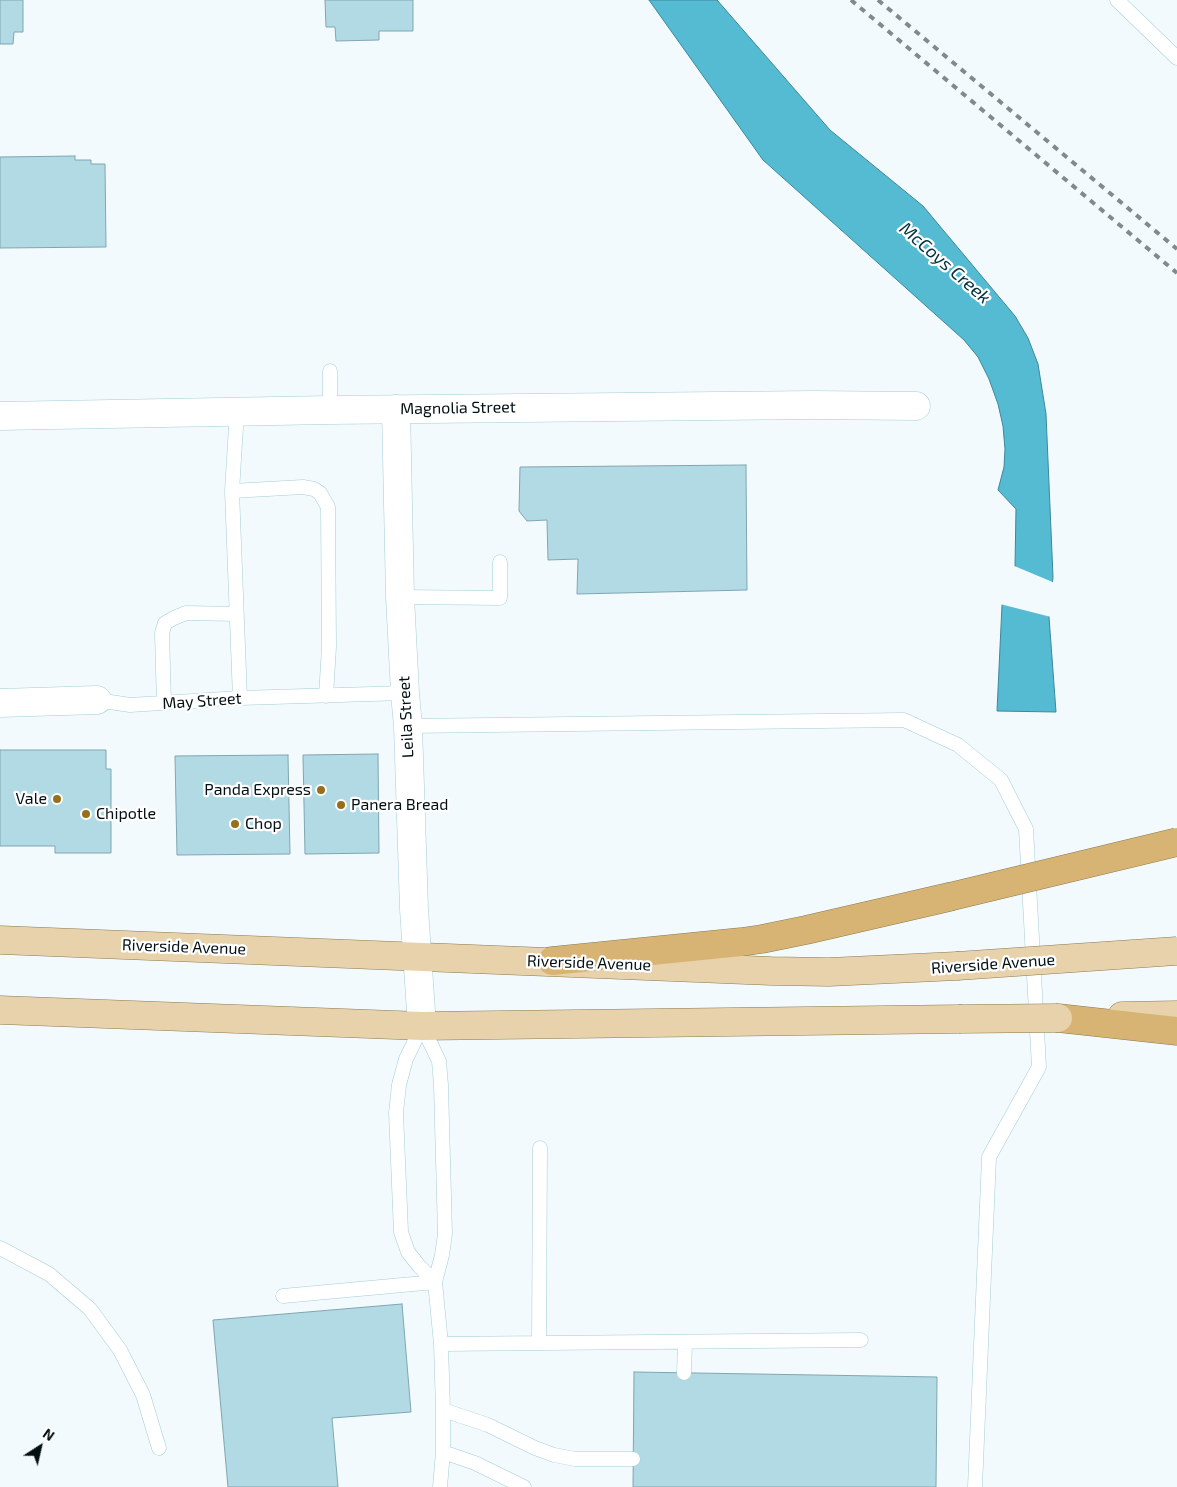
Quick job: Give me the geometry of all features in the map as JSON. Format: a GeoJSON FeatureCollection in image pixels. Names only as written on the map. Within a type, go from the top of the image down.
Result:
{"type":"FeatureCollection","features":[{"type":"Feature","properties":{"kind":"highway"},"geometry":{"type":"LineString","coordinates":[[552,962],[755,940],[949,897],[1177,842]]}},
{"type":"Feature","properties":{"kind":"highway"},"geometry":{"type":"LineString","coordinates":[[1058,1018],[1177,1031]]}},
{"type":"Feature","properties":{"kind":"main road","name":"Riverside Avenue"},"geometry":{"type":"LineString","coordinates":[[0,940],[829,972],[957,966],[1177,951]]}},
{"type":"Feature","properties":{"kind":"main road"},"geometry":{"type":"LineString","coordinates":[[0,1010],[422,1026],[1177,1015]]}},
{"type":"Feature","properties":{"kind":"street","name":"Magnolia Street"},"geometry":{"type":"LineString","coordinates":[[0,416],[396,409],[804,405],[916,406]]}},
{"type":"Feature","properties":{"kind":"street","name":"Leila Street"},"geometry":{"type":"LineString","coordinates":[[396,409],[400,597],[408,726],[414,909],[422,1026]]}},
{"type":"Feature","properties":{"kind":"street","name":"May Street"},"geometry":{"type":"LineString","coordinates":[[0,703],[97,700]]}},
{"type":"Feature","properties":{"kind":"lane"},"geometry":{"type":"LineString","coordinates":[[1117,0],[1177,58]]}},
{"type":"Feature","properties":{"kind":"lane"},"geometry":{"type":"LineString","coordinates":[[330,371],[330,410]]}},
{"type":"Feature","properties":{"kind":"lane"},"geometry":{"type":"LineString","coordinates":[[237,411],[232,491],[240,698]]}},
{"type":"Feature","properties":{"kind":"lane"},"geometry":{"type":"LineString","coordinates":[[232,491],[304,487],[314,489],[320,493],[328,507],[329,647],[326,696]]}},
{"type":"Feature","properties":{"kind":"lane"},"geometry":{"type":"LineString","coordinates":[[400,597],[500,598],[500,562]]}},
{"type":"Feature","properties":{"kind":"lane"},"geometry":{"type":"LineString","coordinates":[[164,704],[162,633],[165,623],[186,614],[236,614]]}},
{"type":"Feature","properties":{"kind":"lane","name":"May Street"},"geometry":{"type":"LineString","coordinates":[[97,700],[130,705],[240,698],[405,693]]}},
{"type":"Feature","properties":{"kind":"lane"},"geometry":{"type":"LineString","coordinates":[[408,726],[904,720],[958,745],[1001,780],[1026,830],[1039,1067],[989,1157],[975,1487]]}},
{"type":"Feature","properties":{"kind":"lane"},"geometry":{"type":"LineString","coordinates":[[422,1026],[406,1059],[399,1085],[396,1113],[401,1232],[408,1252],[435,1282]]}},
{"type":"Feature","properties":{"kind":"lane"},"geometry":{"type":"LineString","coordinates":[[422,1026],[439,1061],[442,1085],[445,1234],[435,1282],[441,1344],[443,1410],[443,1452],[440,1487]]}},
{"type":"Feature","properties":{"kind":"lane"},"geometry":{"type":"LineString","coordinates":[[539,1343],[540,1148]]}},
{"type":"Feature","properties":{"kind":"lane"},"geometry":{"type":"LineString","coordinates":[[0,1248],[49,1274],[90,1309],[120,1350],[143,1395],[158,1448]]}},
{"type":"Feature","properties":{"kind":"lane"},"geometry":{"type":"LineString","coordinates":[[283,1296],[435,1282]]}},
{"type":"Feature","properties":{"kind":"lane"},"geometry":{"type":"LineString","coordinates":[[441,1344],[861,1340]]}},
{"type":"Feature","properties":{"kind":"lane"},"geometry":{"type":"LineString","coordinates":[[684,1373],[685,1342]]}},
{"type":"Feature","properties":{"kind":"lane"},"geometry":{"type":"LineString","coordinates":[[443,1410],[488,1425],[554,1455],[575,1459],[633,1459]]}},
{"type":"Feature","properties":{"kind":"lane"},"geometry":{"type":"LineString","coordinates":[[443,1452],[475,1463],[524,1487]]}},
{"type":"Feature","properties":{"kind":"water","name":"McCoys Creek"},"geometry":{"type":"Polygon","coordinates":[[[649,0],[717,0],[830,130],[923,206],[1015,316],[1028,338],[1038,364],[1046,414],[1053,577],[1049,617],[1056,712],[997,711],[1002,605],[1015,567],[1016,509],[998,490],[1004,467],[1003,426],[989,379],[978,357],[964,340],[763,160],[649,0]]]}},
{"type":"Feature","properties":{"kind":"pier"},"geometry":{"type":"Polygon","coordinates":[[[1012,565],[1055,583],[1051,617],[1000,604],[1012,565]]]}},
{"type":"Feature","properties":{"kind":"building"},"geometry":{"type":"Polygon","coordinates":[[[0,0],[23,0],[23,32],[14,32],[13,44],[0,44],[0,0]]]}},
{"type":"Feature","properties":{"kind":"building"},"geometry":{"type":"Polygon","coordinates":[[[325,0],[413,0],[413,31],[379,31],[379,40],[336,41],[335,27],[326,27],[325,0]]]}},
{"type":"Feature","properties":{"kind":"building"},"geometry":{"type":"Polygon","coordinates":[[[75,156],[75,160],[91,160],[91,164],[105,164],[106,247],[0,248],[0,157],[75,156]]]}},
{"type":"Feature","properties":{"kind":"building"},"geometry":{"type":"Polygon","coordinates":[[[746,465],[747,590],[577,594],[578,559],[548,560],[547,520],[527,521],[519,511],[520,467],[746,465]]]}},
{"type":"Feature","properties":{"kind":"building"},"geometry":{"type":"Polygon","coordinates":[[[0,750],[106,750],[106,769],[111,769],[111,853],[55,853],[55,846],[0,846],[0,750]]]}},
{"type":"Feature","properties":{"kind":"building"},"geometry":{"type":"Polygon","coordinates":[[[378,754],[379,853],[305,854],[303,755],[378,754]]]}},
{"type":"Feature","properties":{"kind":"building"},"geometry":{"type":"Polygon","coordinates":[[[288,755],[290,854],[177,855],[175,756],[288,755]]]}},
{"type":"Feature","properties":{"kind":"building"},"geometry":{"type":"Polygon","coordinates":[[[402,1304],[411,1412],[332,1418],[338,1487],[228,1487],[213,1320],[402,1304]]]}},
{"type":"Feature","properties":{"kind":"building"},"geometry":{"type":"Polygon","coordinates":[[[634,1372],[937,1377],[936,1487],[633,1487],[634,1372]]]}},
{"type":"Feature","properties":{"kind":"railway"},"geometry":{"type":"LineString","coordinates":[[851,0],[1177,273]]}},
{"type":"Feature","properties":{"kind":"railway"},"geometry":{"type":"LineString","coordinates":[[878,0],[1177,249]]}},
{"type":"Feature","properties":{"kind":"place","name":"Panda Express"},"geometry":{"type":"Point","coordinates":[321,790]}},
{"type":"Feature","properties":{"kind":"place","name":"Vale"},"geometry":{"type":"Point","coordinates":[57,799]}},
{"type":"Feature","properties":{"kind":"place","name":"Panera Bread"},"geometry":{"type":"Point","coordinates":[341,805]}},
{"type":"Feature","properties":{"kind":"place","name":"Chipotle"},"geometry":{"type":"Point","coordinates":[86,814]}},
{"type":"Feature","properties":{"kind":"place","name":"Chop"},"geometry":{"type":"Point","coordinates":[235,824]}}]}
